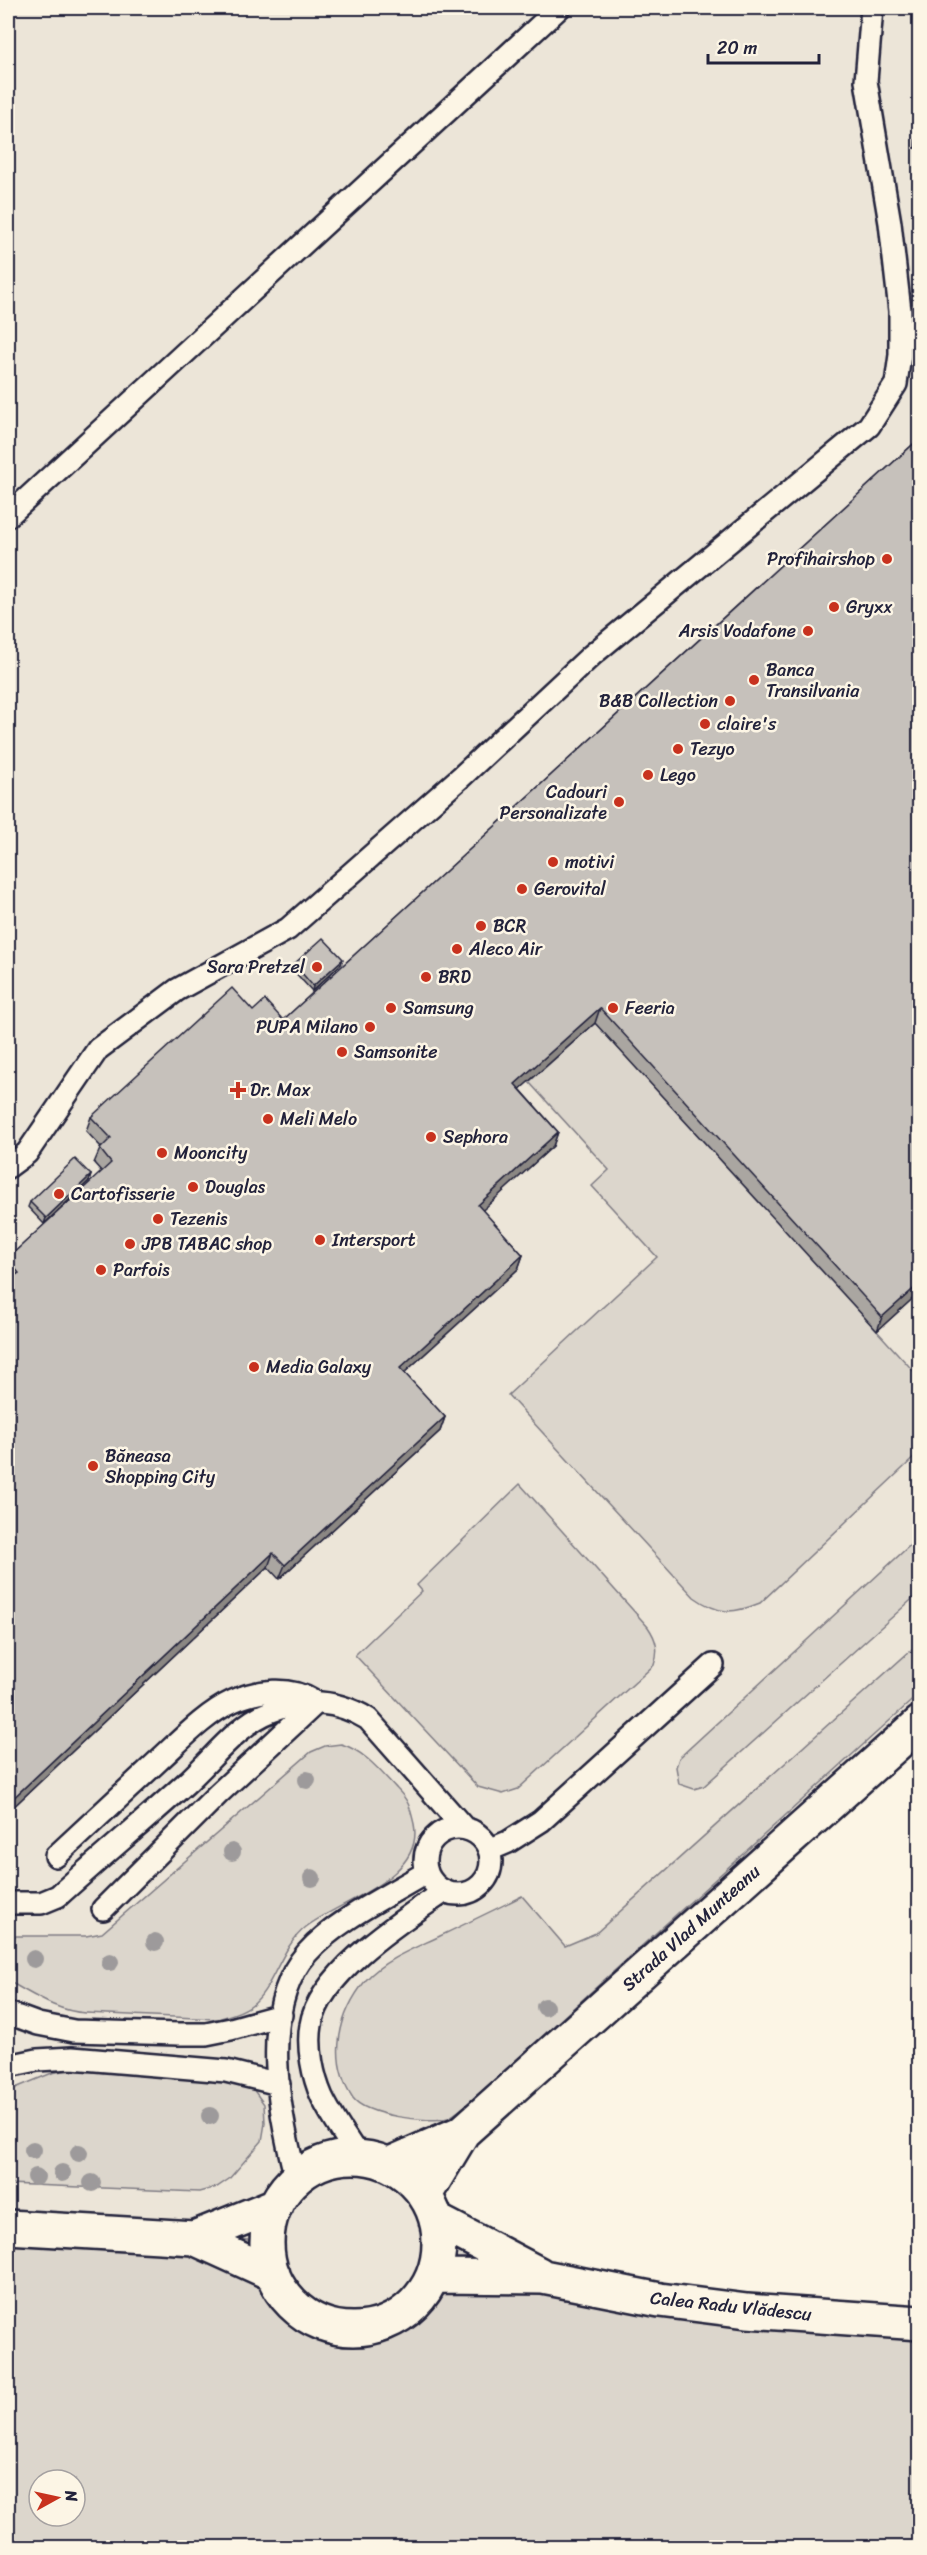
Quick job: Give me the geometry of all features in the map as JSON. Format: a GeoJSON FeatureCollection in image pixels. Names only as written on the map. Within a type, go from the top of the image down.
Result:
{"type":"FeatureCollection","features":[{"type":"Feature","properties":{"kind":"street","name":"Strada Vlad Munteanu"},"geometry":{"type":"LineString","coordinates":[[390,2164],[463,2132],[920,1723]]}},
{"type":"Feature","properties":{"kind":"street","name":"Strada Vlad Munteanu"},"geometry":{"type":"LineString","coordinates":[[431,2207],[463,2132]]}},
{"type":"Feature","properties":{"kind":"street"},"geometry":{"type":"LineString","coordinates":[[358,2156],[390,2164],[411,2178],[431,2207],[440,2247],[433,2276],[420,2297],[399,2316],[377,2325],[352,2329],[335,2327],[306,2314],[282,2290],[273,2274],[268,2258],[267,2241],[276,2205],[284,2190],[296,2178],[314,2165],[325,2161],[358,2156]]}},
{"type":"Feature","properties":{"kind":"street"},"geometry":{"type":"LineString","coordinates":[[194,2238],[276,2205]]}},
{"type":"Feature","properties":{"kind":"street","name":"Calea Radu Vlădescu"},"geometry":{"type":"LineString","coordinates":[[431,2207],[543,2277]]}},
{"type":"Feature","properties":{"kind":"street"},"geometry":{"type":"LineString","coordinates":[[8,2227],[194,2238],[273,2274]]}},
{"type":"Feature","properties":{"kind":"street","name":"Calea Radu Vlădescu"},"geometry":{"type":"LineString","coordinates":[[433,2276],[543,2277],[660,2300],[736,2310],[920,2323]]}},
{"type":"Feature","properties":{"kind":"lane"},"geometry":{"type":"LineString","coordinates":[[8,516],[559,8]]}},
{"type":"Feature","properties":{"kind":"lane"},"geometry":{"type":"LineString","coordinates":[[8,1167],[27,1153],[98,1049],[177,990],[288,929],[453,784],[592,655],[869,426],[896,384],[900,355],[900,311],[890,223],[866,81],[872,8]]}},
{"type":"Feature","properties":{"kind":"lane"},"geometry":{"type":"LineString","coordinates":[[489,1850],[508,1842],[541,1821],[713,1665]]}},
{"type":"Feature","properties":{"kind":"lane"},"geometry":{"type":"LineString","coordinates":[[56,1856],[179,1741],[218,1710],[232,1702],[264,1692],[290,1692],[316,1703]]}},
{"type":"Feature","properties":{"kind":"lane"},"geometry":{"type":"LineString","coordinates":[[8,1903],[41,1903],[58,1896],[186,1783],[249,1723],[271,1711],[316,1703],[343,1706],[368,1719],[464,1828],[479,1836],[489,1850],[490,1869],[480,1885],[463,1893],[445,1891],[431,1880],[427,1872],[425,1861],[427,1850],[442,1832],[464,1828]]}},
{"type":"Feature","properties":{"kind":"lane"},"geometry":{"type":"LineString","coordinates":[[103,1909],[218,1794],[316,1703]]}},
{"type":"Feature","properties":{"kind":"lane"},"geometry":{"type":"LineString","coordinates":[[296,2178],[287,2144],[277,2053],[287,1984],[307,1953],[339,1925],[427,1872]]}},
{"type":"Feature","properties":{"kind":"lane"},"geometry":{"type":"LineString","coordinates":[[358,2156],[321,2096],[310,2052],[311,2024],[322,1998],[341,1972],[365,1950],[445,1891]]}},
{"type":"Feature","properties":{"kind":"lane"},"geometry":{"type":"LineString","coordinates":[[8,2013],[38,2024],[74,2031],[179,2034],[206,2034],[281,2015]]}},
{"type":"Feature","properties":{"kind":"lane"},"geometry":{"type":"LineString","coordinates":[[8,2066],[37,2060],[72,2058],[226,2071],[279,2084]]}},
{"type":"Feature","properties":{"kind":"shaded area"},"geometry":{"type":"Polygon","coordinates":[[[8,8],[919,8],[919,1723],[411,2178],[425,2195],[436,2220],[439,2247],[433,2276],[420,2297],[399,2316],[369,2327],[335,2327],[320,2322],[292,2303],[273,2274],[267,2241],[8,2227],[8,8]]]}},
{"type":"Feature","properties":{"kind":"shaded area"},"geometry":{"type":"Polygon","coordinates":[[[595,1023],[919,1377],[919,1453],[760,1603],[734,1611],[719,1610],[694,1597],[508,1395],[657,1257],[592,1186],[609,1170],[529,1082],[595,1023]]]}},
{"type":"Feature","properties":{"kind":"shaded area"},"geometry":{"type":"Polygon","coordinates":[[[520,1484],[648,1627],[657,1650],[654,1665],[518,1789],[503,1794],[478,1787],[355,1655],[422,1591],[417,1585],[520,1484]]]}},
{"type":"Feature","properties":{"kind":"shaded area"},"geometry":{"type":"Polygon","coordinates":[[[919,1537],[919,1593],[704,1786],[694,1789],[679,1784],[676,1767],[679,1758],[919,1537]]]}},
{"type":"Feature","properties":{"kind":"shaded area"},"geometry":{"type":"Polygon","coordinates":[[[919,1643],[919,1694],[454,2115],[439,2120],[398,2117],[370,2109],[353,2098],[340,2068],[339,2052],[343,2022],[349,2007],[366,1980],[382,1966],[522,1896],[565,1946],[596,1933],[919,1643]]]}},
{"type":"Feature","properties":{"kind":"shaded area"},"geometry":{"type":"Polygon","coordinates":[[[341,1744],[365,1757],[407,1801],[414,1824],[414,1843],[406,1859],[393,1873],[358,1897],[321,1917],[297,1935],[262,1994],[247,2008],[218,2019],[75,2012],[55,2006],[8,1981],[8,1936],[86,1936],[102,1933],[311,1752],[325,1746],[341,1744]]]}},
{"type":"Feature","properties":{"kind":"shaded area"},"geometry":{"type":"Polygon","coordinates":[[[67,2070],[239,2082],[253,2089],[264,2104],[265,2123],[262,2141],[229,2179],[217,2187],[199,2192],[8,2184],[8,2091],[52,2073],[67,2070]]]}},
{"type":"Feature","properties":{"kind":"shaded area"},"geometry":{"type":"Polygon","coordinates":[[[8,2227],[267,2241],[273,2269],[285,2293],[303,2311],[324,2323],[348,2329],[373,2327],[397,2317],[419,2298],[430,2280],[439,2247],[543,2277],[919,2323],[919,2547],[8,2547],[8,2227]]]}},
{"type":"Feature","properties":{"kind":"building","name":"Feeria"},"geometry":{"type":"Polygon","coordinates":[[[920,438],[920,1283],[882,1317],[600,1008],[515,1084],[558,1132],[478,1205],[523,1255],[400,1368],[445,1417],[285,1565],[273,1553],[8,1803],[8,1280],[19,1273],[8,1258],[111,1163],[100,1149],[111,1138],[91,1117],[232,988],[253,1011],[265,1000],[283,1020],[920,438]]]}},
{"type":"Feature","properties":{"kind":"building","name":"Sara Pretzel"},"geometry":{"type":"Polygon","coordinates":[[[323,938],[343,959],[313,986],[294,964],[323,938]]]}},
{"type":"Feature","properties":{"kind":"building","name":"Cartofisserie"},"geometry":{"type":"Polygon","coordinates":[[[75,1159],[91,1175],[46,1218],[30,1202],[75,1159]]]}},
{"type":"Feature","properties":{"kind":"place","name":"Profihairshop"},"geometry":{"type":"Point","coordinates":[887,559]}},
{"type":"Feature","properties":{"kind":"place","name":"Gryxx"},"geometry":{"type":"Point","coordinates":[834,607]}},
{"type":"Feature","properties":{"kind":"place","name":"Arsis Vodafone"},"geometry":{"type":"Point","coordinates":[808,631]}},
{"type":"Feature","properties":{"kind":"place","name":"Banca Transilvania"},"geometry":{"type":"Point","coordinates":[754,680]}},
{"type":"Feature","properties":{"kind":"place","name":"B&B Collection"},"geometry":{"type":"Point","coordinates":[730,701]}},
{"type":"Feature","properties":{"kind":"place","name":"claire's"},"geometry":{"type":"Point","coordinates":[705,724]}},
{"type":"Feature","properties":{"kind":"place","name":"Tezyo"},"geometry":{"type":"Point","coordinates":[678,749]}},
{"type":"Feature","properties":{"kind":"place","name":"Lego"},"geometry":{"type":"Point","coordinates":[648,775]}},
{"type":"Feature","properties":{"kind":"place","name":"Cadouri Personalizate"},"geometry":{"type":"Point","coordinates":[619,802]}},
{"type":"Feature","properties":{"kind":"place","name":"motivi"},"geometry":{"type":"Point","coordinates":[553,862]}},
{"type":"Feature","properties":{"kind":"place","name":"Gerovital"},"geometry":{"type":"Point","coordinates":[522,889]}},
{"type":"Feature","properties":{"kind":"place","name":"BCR"},"geometry":{"type":"Point","coordinates":[481,926]}},
{"type":"Feature","properties":{"kind":"place","name":"Aleco Air"},"geometry":{"type":"Point","coordinates":[457,949]}},
{"type":"Feature","properties":{"kind":"place","name":"Sara Pretzel"},"geometry":{"type":"Point","coordinates":[317,967]}},
{"type":"Feature","properties":{"kind":"place","name":"BRD"},"geometry":{"type":"Point","coordinates":[426,977]}},
{"type":"Feature","properties":{"kind":"place","name":"Samsung"},"geometry":{"type":"Point","coordinates":[391,1008]}},
{"type":"Feature","properties":{"kind":"place","name":"Feeria"},"geometry":{"type":"Point","coordinates":[613,1008]}},
{"type":"Feature","properties":{"kind":"place","name":"PUPA Milano"},"geometry":{"type":"Point","coordinates":[370,1027]}},
{"type":"Feature","properties":{"kind":"place","name":"Samsonite"},"geometry":{"type":"Point","coordinates":[342,1052]}},
{"type":"Feature","properties":{"kind":"place","name":"Dr. Max"},"geometry":{"type":"Point","coordinates":[238,1090]}},
{"type":"Feature","properties":{"kind":"place","name":"Meli Melo"},"geometry":{"type":"Point","coordinates":[268,1119]}},
{"type":"Feature","properties":{"kind":"place","name":"Sephora"},"geometry":{"type":"Point","coordinates":[431,1137]}},
{"type":"Feature","properties":{"kind":"place","name":"Mooncity"},"geometry":{"type":"Point","coordinates":[162,1153]}},
{"type":"Feature","properties":{"kind":"place","name":"Douglas"},"geometry":{"type":"Point","coordinates":[193,1187]}},
{"type":"Feature","properties":{"kind":"place","name":"Cartofisserie"},"geometry":{"type":"Point","coordinates":[59,1194]}},
{"type":"Feature","properties":{"kind":"place","name":"Tezenis"},"geometry":{"type":"Point","coordinates":[158,1219]}},
{"type":"Feature","properties":{"kind":"place","name":"Intersport"},"geometry":{"type":"Point","coordinates":[320,1240]}},
{"type":"Feature","properties":{"kind":"place","name":"JPB TABAC shop"},"geometry":{"type":"Point","coordinates":[130,1244]}},
{"type":"Feature","properties":{"kind":"place","name":"Parfois"},"geometry":{"type":"Point","coordinates":[101,1270]}},
{"type":"Feature","properties":{"kind":"place","name":"Media Galaxy"},"geometry":{"type":"Point","coordinates":[254,1367]}},
{"type":"Feature","properties":{"kind":"place","name":"Băneasa Shopping City"},"geometry":{"type":"Point","coordinates":[93,1466]}}]}
